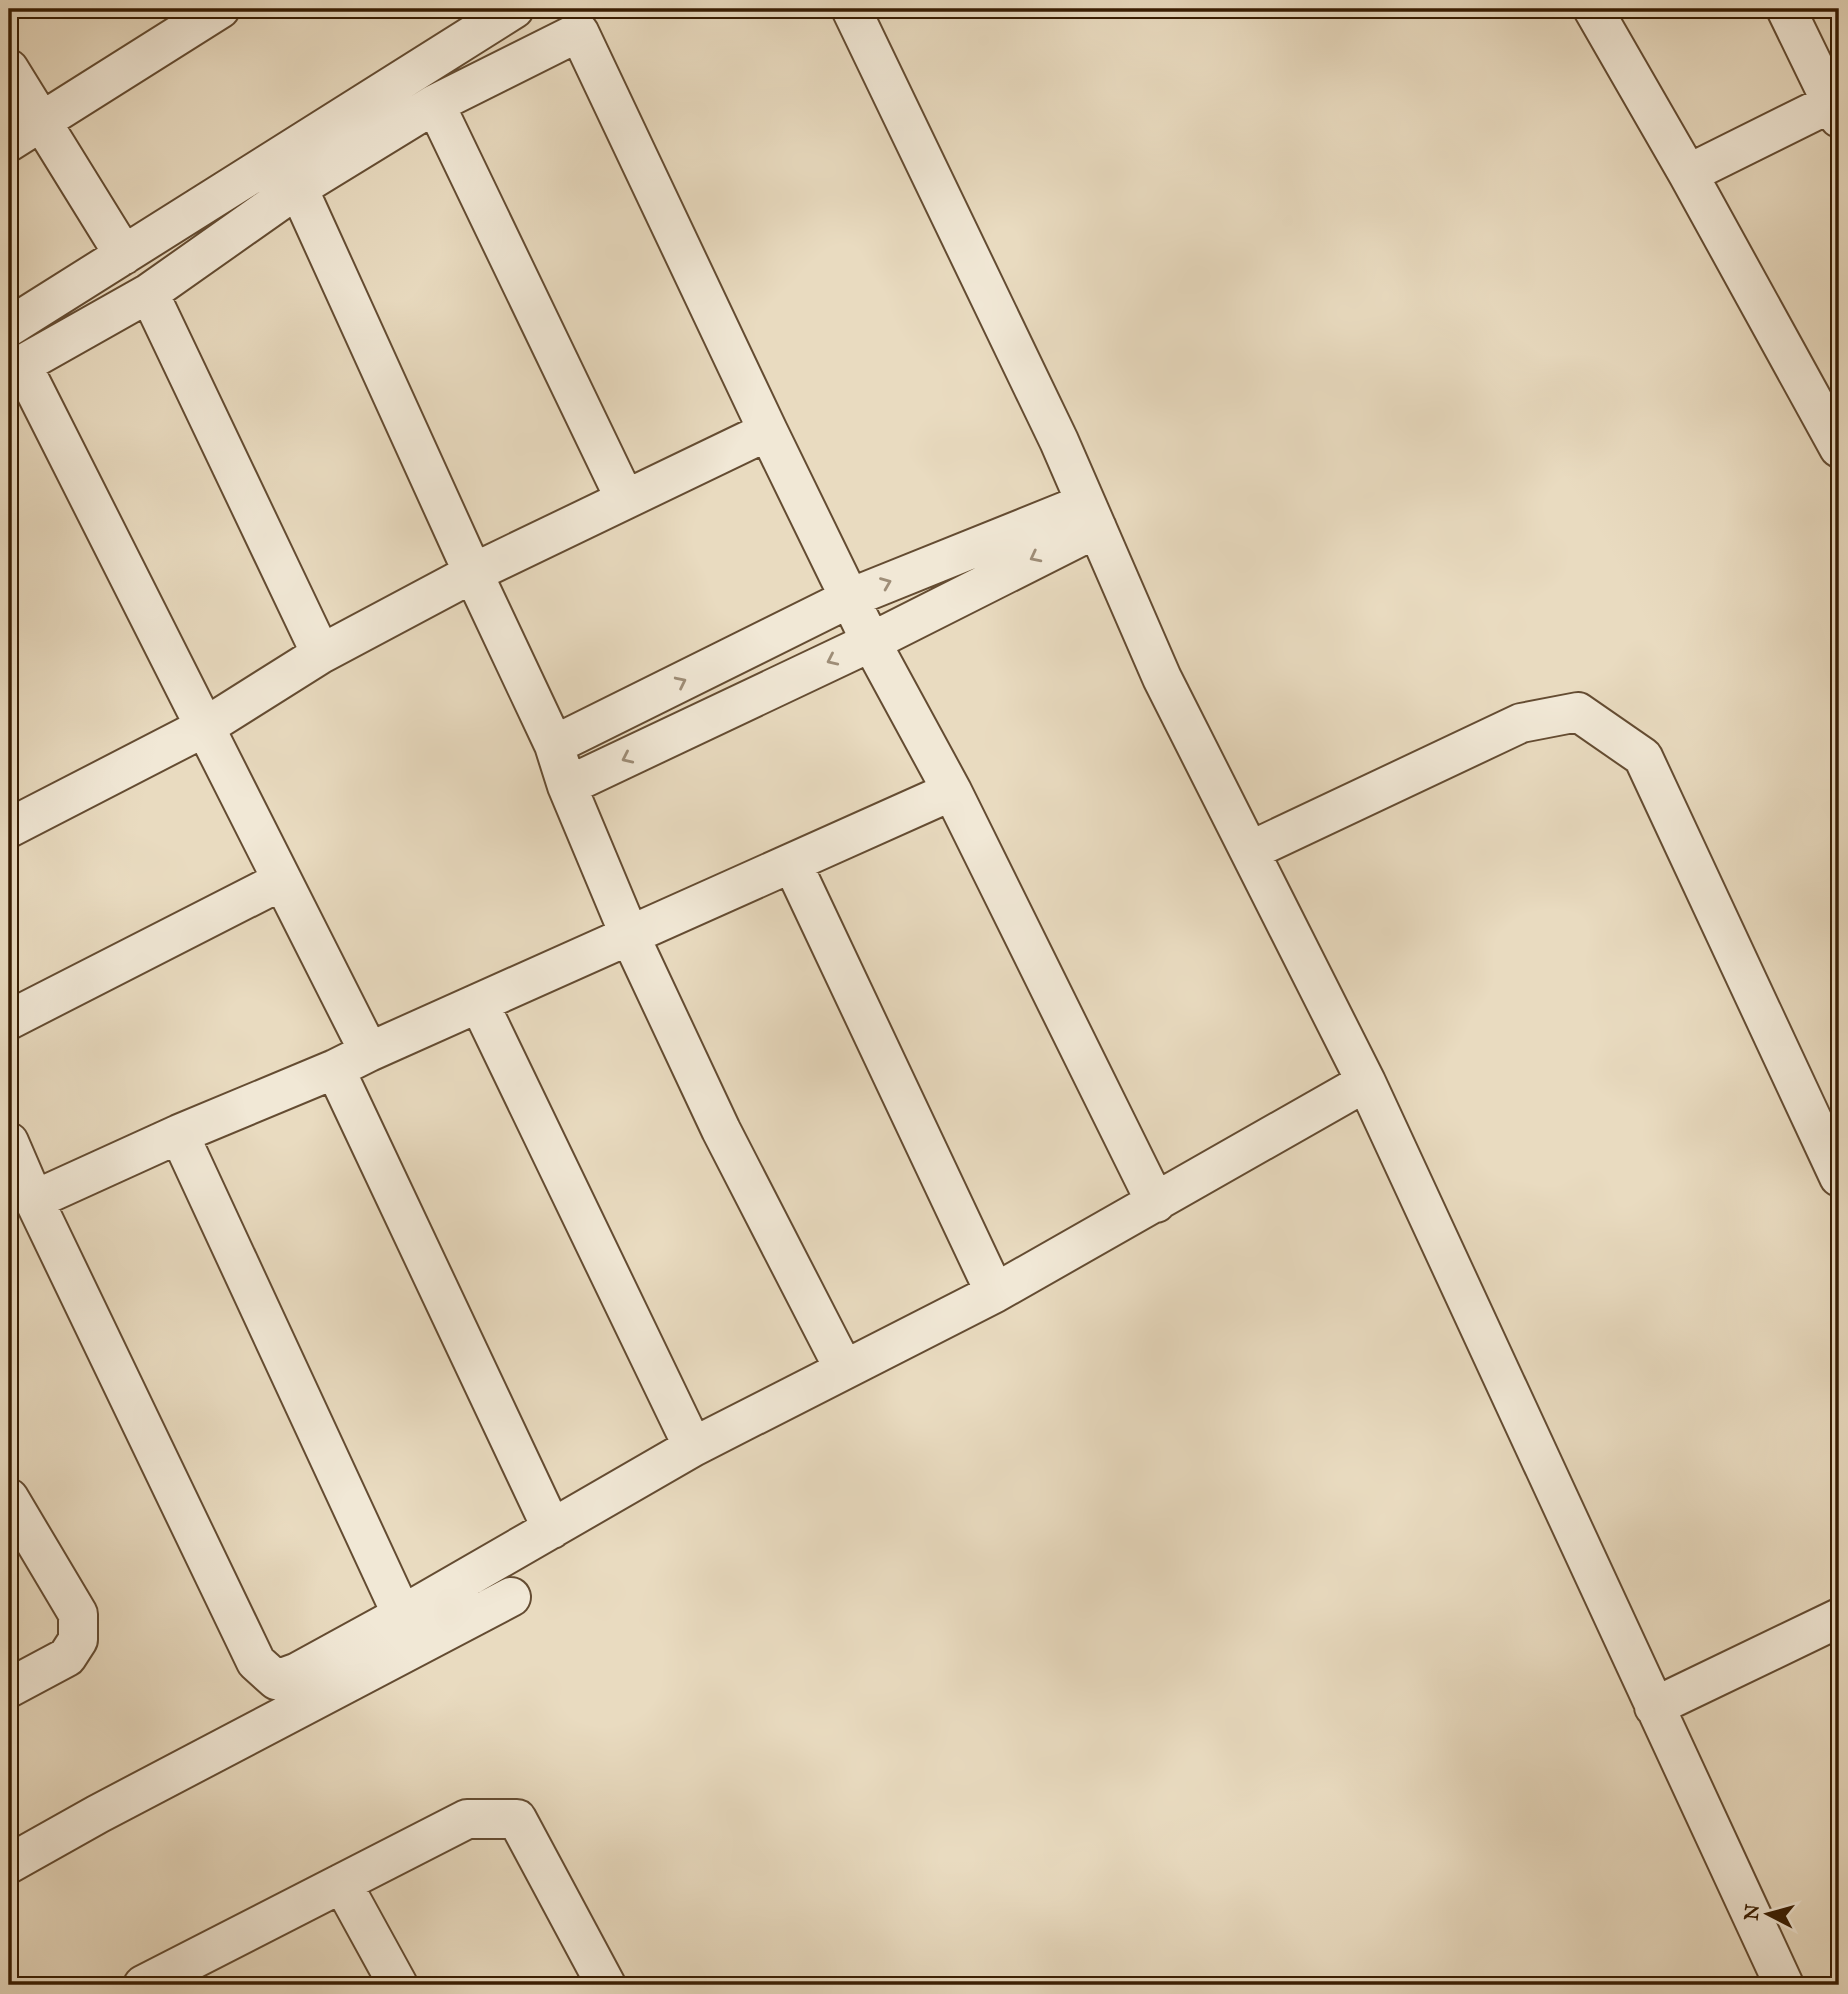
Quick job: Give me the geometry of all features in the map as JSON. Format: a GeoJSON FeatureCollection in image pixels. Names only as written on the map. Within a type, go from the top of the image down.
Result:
{"type":"FeatureCollection","features":[{"type":"Feature","properties":{"kind":"street"},"geometry":{"type":"LineString","coordinates":[[9,142],[220,9]]}},
{"type":"Feature","properties":{"kind":"street"},"geometry":{"type":"LineString","coordinates":[[9,327],[514,9]]}},
{"type":"Feature","properties":{"kind":"street"},"geometry":{"type":"LineString","coordinates":[[851,9],[1053,429],[1162,678],[1366,1082],[1784,1985]]}},
{"type":"Feature","properties":{"kind":"street"},"geometry":{"type":"LineString","coordinates":[[1593,9],[1688,174],[1839,448]]}},
{"type":"Feature","properties":{"kind":"street"},"geometry":{"type":"LineString","coordinates":[[1688,174],[1836,107],[1786,9]]}},
{"type":"Feature","properties":{"kind":"street"},"geometry":{"type":"LineString","coordinates":[[369,1052],[205,727],[15,368],[149,293],[298,188],[435,104],[579,32],[871,642],[952,791],[1156,1203]]}},
{"type":"Feature","properties":{"kind":"street"},"geometry":{"type":"LineString","coordinates":[[9,69],[124,255]]}},
{"type":"Feature","properties":{"kind":"street"},"geometry":{"type":"LineString","coordinates":[[435,104],[625,499]]}},
{"type":"Feature","properties":{"kind":"street"},"geometry":{"type":"LineString","coordinates":[[298,188],[472,573],[554,745],[567,786],[629,934],[721,1130],[844,1369]]}},
{"type":"Feature","properties":{"kind":"street"},"geometry":{"type":"LineString","coordinates":[[149,293],[321,654]]}},
{"type":"Feature","properties":{"kind":"street"},"geometry":{"type":"LineString","coordinates":[[12,816],[205,727],[321,654],[472,573],[768,431]]}},
{"type":"Feature","properties":{"kind":"street"},"geometry":{"type":"LineString","coordinates":[[554,745],[850,598],[1091,516]]}},
{"type":"Feature","properties":{"kind":"street"},"geometry":{"type":"LineString","coordinates":[[567,786],[871,642],[1091,516]]}},
{"type":"Feature","properties":{"kind":"street"},"geometry":{"type":"LineString","coordinates":[[1250,851],[1521,723],[1578,712],[1643,757],[1839,1177]]}},
{"type":"Feature","properties":{"kind":"street"},"geometry":{"type":"LineString","coordinates":[[34,1200],[179,1134],[335,1069],[629,934],[952,791]]}},
{"type":"Feature","properties":{"kind":"street"},"geometry":{"type":"LineString","coordinates":[[792,863],[995,1293]]}},
{"type":"Feature","properties":{"kind":"street"},"geometry":{"type":"LineString","coordinates":[[9,1020],[281,881]]}},
{"type":"Feature","properties":{"kind":"street"},"geometry":{"type":"LineString","coordinates":[[479,1003],[693,1447]]}},
{"type":"Feature","properties":{"kind":"street"},"geometry":{"type":"LineString","coordinates":[[335,1069],[552,1529]]}},
{"type":"Feature","properties":{"kind":"street"},"geometry":{"type":"LineString","coordinates":[[9,1142],[34,1200],[256,1662],[276,1680],[299,1672],[402,1615],[693,1447],[995,1293],[1366,1082]]}},
{"type":"Feature","properties":{"kind":"street"},"geometry":{"type":"LineString","coordinates":[[179,1134],[402,1615]]}},
{"type":"Feature","properties":{"kind":"street"},"geometry":{"type":"LineString","coordinates":[[9,1498],[78,1614],[78,1640],[67,1657],[9,1688]]}},
{"type":"Feature","properties":{"kind":"street"},"geometry":{"type":"LineString","coordinates":[[9,1864],[510,1597]]}},
{"type":"Feature","properties":{"kind":"street"},"geometry":{"type":"LineString","coordinates":[[1654,1707],[1839,1618]]}},
{"type":"Feature","properties":{"kind":"street"},"geometry":{"type":"LineString","coordinates":[[143,1985],[205,1971],[342,1883],[467,1819],[517,1819],[606,1985]]}},
{"type":"Feature","properties":{"kind":"street"},"geometry":{"type":"LineString","coordinates":[[342,1883],[398,1985]]}}]}
